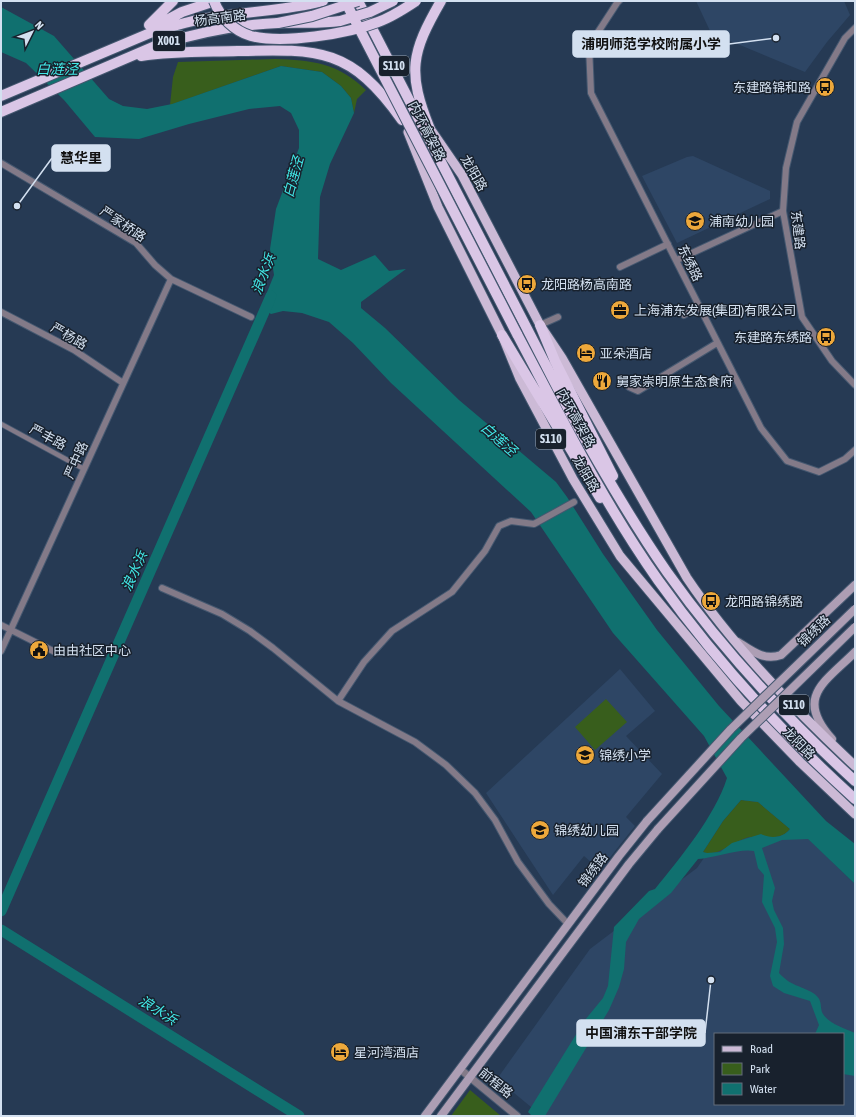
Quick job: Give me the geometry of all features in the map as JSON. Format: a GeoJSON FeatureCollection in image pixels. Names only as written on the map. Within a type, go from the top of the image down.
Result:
{"type":"FeatureCollection","features":[{"type":"Feature","properties":{"kind":"highway"},"geometry":{"type":"LineString","coordinates":[[115,47],[145,28],[173,1]]}},
{"type":"Feature","properties":{"kind":"highway"},"geometry":{"type":"LineString","coordinates":[[115,47],[182,12],[214,1],[223,17],[236,29],[250,36],[271,38],[327,35],[348,31],[378,22],[399,12],[416,1]]}},
{"type":"Feature","properties":{"kind":"highway","name":"杨高南路"},"geometry":{"type":"LineString","coordinates":[[1,96],[115,47],[174,26],[222,16],[297,7],[324,1]]}},
{"type":"Feature","properties":{"kind":"highway","name":"内环高架路"},"geometry":{"type":"LineString","coordinates":[[345,1],[521,331],[599,465],[651,548],[686,597],[729,649],[792,720],[855,781]]}},
{"type":"Feature","properties":{"kind":"highway","name":"杨高南路"},"geometry":{"type":"LineString","coordinates":[[1,112],[155,46],[179,38],[227,28],[278,23],[312,16],[359,1]]}},
{"type":"Feature","properties":{"kind":"highway","name":"内环高架路"},"geometry":{"type":"LineString","coordinates":[[359,1],[590,470],[641,556],[718,658],[783,730],[855,799]]}},
{"type":"Feature","properties":{"kind":"highway"},"geometry":{"type":"LineString","coordinates":[[278,23],[305,24],[340,21],[370,12],[393,1]]}},
{"type":"Feature","properties":{"kind":"highway"},"geometry":{"type":"LineString","coordinates":[[430,128],[419,96],[415,76],[416,58],[422,36],[441,1]]}},
{"type":"Feature","properties":{"kind":"highway"},"geometry":{"type":"LineString","coordinates":[[123,60],[140,56],[174,52],[286,50],[317,53],[346,63],[358,71],[381,93],[402,120]]}},
{"type":"Feature","properties":{"kind":"highway"},"geometry":{"type":"LineString","coordinates":[[540,325],[558,368],[651,548]]}},
{"type":"Feature","properties":{"kind":"highway"},"geometry":{"type":"LineString","coordinates":[[502,335],[587,479],[641,556]]}},
{"type":"Feature","properties":{"kind":"main road","name":"龙阳路"},"geometry":{"type":"LineString","coordinates":[[341,1],[402,120],[438,207],[502,335],[520,379],[573,479],[624,563],[741,701],[800,762],[855,814]]}},
{"type":"Feature","properties":{"kind":"main road","name":"龙阳路"},"geometry":{"type":"LineString","coordinates":[[359,1],[404,85],[470,189],[540,325],[562,358],[687,578],[737,642],[800,712],[855,765]]}},
{"type":"Feature","properties":{"kind":"main road"},"geometry":{"type":"LineString","coordinates":[[737,642],[762,656],[769,658],[781,655],[855,585]]}},
{"type":"Feature","properties":{"kind":"main road","name":"锦绣路"},"geometry":{"type":"LineString","coordinates":[[425,1116],[647,821],[731,729],[855,609]]}},
{"type":"Feature","properties":{"kind":"main road","name":"锦绣路"},"geometry":{"type":"LineString","coordinates":[[441,1116],[629,864],[658,829],[741,738],[855,627]]}},
{"type":"Feature","properties":{"kind":"main road"},"geometry":{"type":"LineString","coordinates":[[855,652],[818,690],[813,708],[823,729],[855,765]]}},
{"type":"Feature","properties":{"kind":"street","name":"东绣路"},"geometry":{"type":"LineString","coordinates":[[620,1],[617,3],[589,46],[591,93],[677,260],[698,307],[761,428],[787,461],[819,472],[845,459],[855,450]]}},
{"type":"Feature","properties":{"kind":"street","name":"东建路"},"geometry":{"type":"LineString","coordinates":[[855,28],[846,38],[831,61],[797,122],[786,168],[783,211],[802,318],[832,361],[855,385]]}},
{"type":"Feature","properties":{"kind":"street","name":"严家桥路"},"geometry":{"type":"LineString","coordinates":[[1,163],[136,243],[155,265],[172,279],[251,318]]}},
{"type":"Feature","properties":{"kind":"street"},"geometry":{"type":"LineString","coordinates":[[677,260],[783,211]]}},
{"type":"Feature","properties":{"kind":"street"},"geometry":{"type":"LineString","coordinates":[[620,267],[668,244]]}},
{"type":"Feature","properties":{"kind":"street","name":"严中路"},"geometry":{"type":"LineString","coordinates":[[1,651],[172,279]]}},
{"type":"Feature","properties":{"kind":"street"},"geometry":{"type":"LineString","coordinates":[[684,315],[698,307]]}},
{"type":"Feature","properties":{"kind":"street","name":"严杨路"},"geometry":{"type":"LineString","coordinates":[[1,312],[74,350],[123,383]]}},
{"type":"Feature","properties":{"kind":"street"},"geometry":{"type":"LineString","coordinates":[[540,325],[558,317]]}},
{"type":"Feature","properties":{"kind":"street"},"geometry":{"type":"LineString","coordinates":[[628,387],[638,391],[717,343]]}},
{"type":"Feature","properties":{"kind":"street","name":"严丰路"},"geometry":{"type":"LineString","coordinates":[[1,424],[84,468]]}},
{"type":"Feature","properties":{"kind":"street"},"geometry":{"type":"LineString","coordinates":[[338,701],[364,662],[392,631],[452,592],[485,551],[499,526],[511,521],[534,524],[574,502]]}},
{"type":"Feature","properties":{"kind":"street"},"geometry":{"type":"LineString","coordinates":[[162,588],[222,614],[250,631],[338,701],[415,742],[446,765],[475,793],[494,820],[518,862],[549,904],[568,924]]}},
{"type":"Feature","properties":{"kind":"street"},"geometry":{"type":"LineString","coordinates":[[1,625],[57,653]]}},
{"type":"Feature","properties":{"kind":"street","name":"前程路"},"geometry":{"type":"LineString","coordinates":[[460,1069],[516,1116]]}},
{"type":"Feature","properties":{"kind":"shaded area"},"geometry":{"type":"Polygon","coordinates":[[[696,1],[844,1],[850,15],[827,42],[805,72],[711,33],[696,1]]]}},
{"type":"Feature","properties":{"kind":"shaded area","name":"浦南幼儿园"},"geometry":{"type":"Polygon","coordinates":[[[693,156],[770,191],[770,199],[677,243],[642,176],[687,157],[693,156]]]}},
{"type":"Feature","properties":{"kind":"shaded area","name":"锦绣小学"},"geometry":{"type":"Polygon","coordinates":[[[620,669],[655,711],[626,736],[662,774],[626,817],[635,826],[600,870],[584,856],[553,895],[486,793],[620,669]]]}},
{"type":"Feature","properties":{"kind":"shaded area"},"geometry":{"type":"Polygon","coordinates":[[[754,786],[855,884],[855,1116],[542,1116],[497,1079],[590,949],[697,868],[754,786]]]}},
{"type":"Feature","properties":{"kind":"green space"},"geometry":{"type":"Polygon","coordinates":[[[275,59],[301,60],[324,65],[345,74],[366,90],[357,99],[354,113],[351,98],[341,86],[322,72],[281,66],[170,105],[173,77],[178,62],[275,59]]]}},
{"type":"Feature","properties":{"kind":"green space"},"geometry":{"type":"Polygon","coordinates":[[[606,699],[627,722],[595,750],[575,727],[606,699]]]}},
{"type":"Feature","properties":{"kind":"green space"},"geometry":{"type":"Polygon","coordinates":[[[741,800],[758,802],[790,829],[781,836],[746,838],[713,853],[703,852],[723,821],[741,800]]]}},
{"type":"Feature","properties":{"kind":"green space"},"geometry":{"type":"Polygon","coordinates":[[[470,1090],[501,1116],[451,1116],[470,1090]]]}},
{"type":"Feature","properties":{"kind":"water"},"geometry":{"type":"Polygon","coordinates":[[[1,7],[54,36],[109,99],[123,106],[147,109],[172,104],[281,66],[322,72],[341,86],[351,98],[354,113],[330,164],[320,197],[318,259],[341,270],[375,255],[389,271],[406,269],[361,302],[361,308],[385,328],[459,400],[556,482],[603,554],[657,630],[719,706],[826,821],[855,844],[855,884],[808,839],[782,840],[762,848],[775,888],[772,901],[774,910],[783,928],[784,944],[779,973],[792,983],[808,990],[819,998],[823,1014],[829,1021],[855,1033],[855,1076],[844,1074],[844,1033],[815,1033],[819,1025],[810,1001],[784,993],[773,986],[770,976],[777,942],[775,928],[762,902],[764,875],[758,868],[754,851],[748,850],[698,859],[671,893],[639,919],[626,942],[624,969],[619,987],[609,1010],[545,1116],[532,1116],[528,1112],[585,1020],[603,998],[608,986],[614,927],[649,891],[655,889],[686,850],[706,822],[727,778],[704,736],[613,633],[531,512],[391,383],[353,343],[329,322],[302,313],[283,311],[271,314],[261,307],[274,275],[270,249],[276,209],[299,148],[299,130],[291,113],[280,106],[249,109],[189,124],[139,139],[95,137],[64,100],[26,63],[1,52],[1,7]],[[741,800],[723,821],[703,852],[720,852],[732,843],[761,834],[769,837],[777,837],[790,829],[758,802],[741,800]]]}},
{"type":"Feature","properties":{"kind":"waterway","name":"浪水浜"},"geometry":{"type":"LineString","coordinates":[[1,911],[271,296]]}},
{"type":"Feature","properties":{"kind":"waterway","name":"浪水浜"},"geometry":{"type":"LineString","coordinates":[[1,930],[299,1116]]}},
{"type":"Feature","properties":{"kind":"place","name":"浦明师范学校附属小学"},"geometry":{"type":"Point","coordinates":[776,38]}},
{"type":"Feature","properties":{"kind":"place","name":"东建路锦和路"},"geometry":{"type":"Point","coordinates":[825,87]}},
{"type":"Feature","properties":{"kind":"place","name":"慧华里"},"geometry":{"type":"Point","coordinates":[17,206]}},
{"type":"Feature","properties":{"kind":"place","name":"浦南幼儿园"},"geometry":{"type":"Point","coordinates":[695,221]}},
{"type":"Feature","properties":{"kind":"place","name":"龙阳路杨高南路"},"geometry":{"type":"Point","coordinates":[527,284]}},
{"type":"Feature","properties":{"kind":"place","name":"上海浦东发展(集团)有限公司"},"geometry":{"type":"Point","coordinates":[620,310]}},
{"type":"Feature","properties":{"kind":"place","name":"东建路东绣路"},"geometry":{"type":"Point","coordinates":[826,337]}},
{"type":"Feature","properties":{"kind":"place","name":"亚朵酒店"},"geometry":{"type":"Point","coordinates":[586,353]}},
{"type":"Feature","properties":{"kind":"place","name":"舅家崇明原生态食府"},"geometry":{"type":"Point","coordinates":[602,381]}},
{"type":"Feature","properties":{"kind":"place","name":"龙阳路锦绣路"},"geometry":{"type":"Point","coordinates":[711,601]}},
{"type":"Feature","properties":{"kind":"place","name":"由由社区中心"},"geometry":{"type":"Point","coordinates":[39,650]}},
{"type":"Feature","properties":{"kind":"place","name":"锦绣小学"},"geometry":{"type":"Point","coordinates":[585,755]}},
{"type":"Feature","properties":{"kind":"place","name":"锦绣幼儿园"},"geometry":{"type":"Point","coordinates":[540,830]}},
{"type":"Feature","properties":{"kind":"place","name":"中国浦东干部学院"},"geometry":{"type":"Point","coordinates":[711,980]}},
{"type":"Feature","properties":{"kind":"place","name":"星河湾酒店"},"geometry":{"type":"Point","coordinates":[340,1052]}},
{"type":"Feature","properties":{"kind":"water label","name":"白涟泾"},"geometry":{"type":"Point","coordinates":[57,69]}},
{"type":"Feature","properties":{"kind":"water label","name":"白莲泾"},"geometry":{"type":"Point","coordinates":[293,177]}},
{"type":"Feature","properties":{"kind":"water label","name":"白莲泾"},"geometry":{"type":"Point","coordinates":[499,439]}}]}
